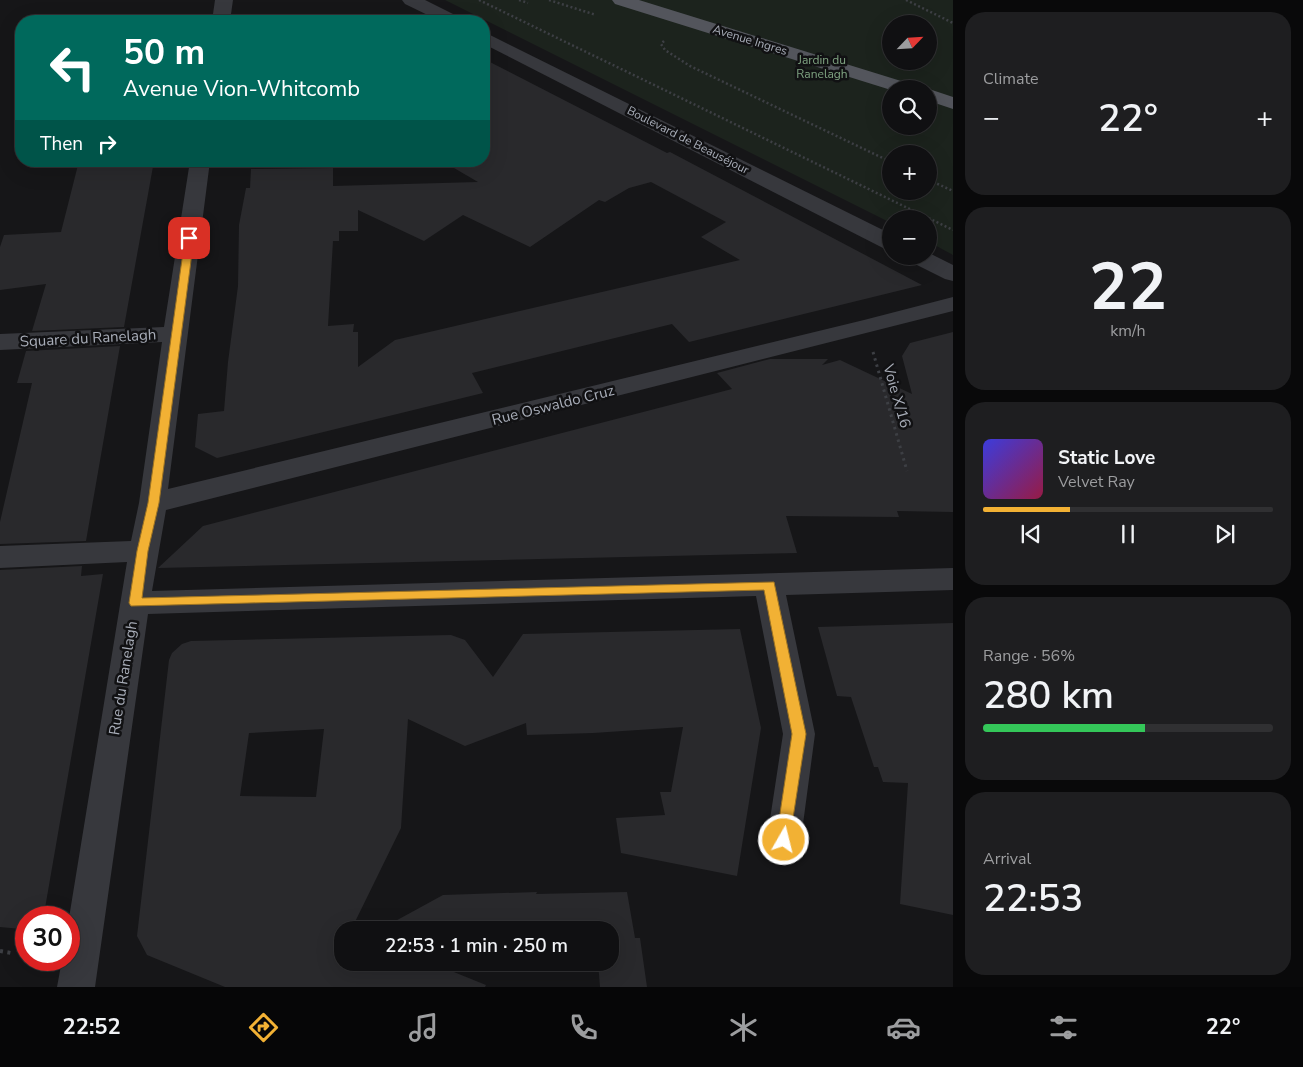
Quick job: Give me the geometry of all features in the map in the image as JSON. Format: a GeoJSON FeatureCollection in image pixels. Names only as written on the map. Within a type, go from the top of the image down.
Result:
{"type":"FeatureCollection","features":[{"type":"Feature","properties":{"kind":"main road","name":"Avenue Ingres"},"geometry":{"type":"LineString","coordinates":[[622,0],[882,81]]}},
{"type":"Feature","properties":{"kind":"main road"},"geometry":{"type":"LineString","coordinates":[[937,98],[953,103]]}},
{"type":"Feature","properties":{"kind":"street"},"geometry":{"type":"LineString","coordinates":[[222,15],[224,0]]}},
{"type":"Feature","properties":{"kind":"street"},"geometry":{"type":"LineString","coordinates":[[412,0],[442,15]]}},
{"type":"Feature","properties":{"kind":"street","name":"Boulevard de Beauséjour"},"geometry":{"type":"LineString","coordinates":[[490,40],[882,238]]}},
{"type":"Feature","properties":{"kind":"street","name":"Rue du Ranelagh"},"geometry":{"type":"LineString","coordinates":[[76,987],[142,551],[153,503],[199,167]]}},
{"type":"Feature","properties":{"kind":"street"},"geometry":{"type":"LineString","coordinates":[[935,265],[953,274]]}},
{"type":"Feature","properties":{"kind":"street","name":"Rue Oswaldo Cruz"},"geometry":{"type":"LineString","coordinates":[[153,503],[867,327],[953,304]]}},
{"type":"Feature","properties":{"kind":"street","name":"Square du Ranelagh"},"geometry":{"type":"LineString","coordinates":[[0,342],[175,334]]}},
{"type":"Feature","properties":{"kind":"street"},"geometry":{"type":"LineString","coordinates":[[0,557],[142,551]]}},
{"type":"Feature","properties":{"kind":"street"},"geometry":{"type":"LineString","coordinates":[[135,603],[953,579]]}},
{"type":"Feature","properties":{"kind":"street"},"geometry":{"type":"LineString","coordinates":[[769,585],[799,734],[784,840]]}},
{"type":"Feature","properties":{"kind":"path"},"geometry":{"type":"LineString","coordinates":[[479,0],[953,230]]}},
{"type":"Feature","properties":{"kind":"path"},"geometry":{"type":"LineString","coordinates":[[520,0],[528,4]]}},
{"type":"Feature","properties":{"kind":"path"},"geometry":{"type":"LineString","coordinates":[[906,0],[953,22]]}},
{"type":"Feature","properties":{"kind":"path"},"geometry":{"type":"LineString","coordinates":[[666,38],[661,44],[665,50],[690,66],[882,158]]}},
{"type":"Feature","properties":{"kind":"path"},"geometry":{"type":"LineString","coordinates":[[937,184],[953,191]]}},
{"type":"Feature","properties":{"kind":"path","name":"Voie X/16"},"geometry":{"type":"LineString","coordinates":[[867,327],[907,471]]}},
{"type":"Feature","properties":{"kind":"path"},"geometry":{"type":"LineString","coordinates":[[0,951],[12,953]]}},
{"type":"Feature","properties":{"kind":"green space","name":"Jardin du Ranelagh"},"geometry":{"type":"Polygon","coordinates":[[[445,0],[953,0],[953,255],[937,246],[937,210],[882,210],[882,218],[490,22],[490,15],[475,15],[445,0]]]}},
{"type":"Feature","properties":{"kind":"building"},"geometry":{"type":"Polygon","coordinates":[[[490,62],[667,153],[670,152],[922,285],[689,342],[672,324],[472,373],[483,393],[217,458],[195,447],[198,414],[224,411],[238,286],[239,225],[246,188],[250,188],[251,169],[333,168],[333,186],[478,182],[452,167],[490,167],[490,62]],[[651,182],[629,188],[605,202],[599,200],[530,247],[463,215],[424,241],[358,210],[358,231],[339,231],[339,241],[333,241],[328,326],[354,324],[353,332],[358,332],[358,367],[395,340],[740,260],[701,237],[726,222],[651,182]]]}},
{"type":"Feature","properties":{"kind":"building"},"geometry":{"type":"Polygon","coordinates":[[[77,167],[153,167],[124,327],[32,331],[46,284],[0,290],[0,247],[4,235],[61,232],[77,167]]]}},
{"type":"Feature","properties":{"kind":"building"},"geometry":{"type":"Polygon","coordinates":[[[953,332],[953,512],[897,511],[899,517],[786,516],[797,553],[158,568],[203,526],[732,389],[717,373],[770,359],[828,359],[822,365],[840,360],[912,394],[902,356],[910,343],[953,332]]]}},
{"type":"Feature","properties":{"kind":"building"},"geometry":{"type":"Polygon","coordinates":[[[120,346],[86,541],[0,544],[0,522],[32,383],[17,383],[26,351],[120,346]]]}},
{"type":"Feature","properties":{"kind":"building"},"geometry":{"type":"Polygon","coordinates":[[[82,566],[81,576],[103,574],[45,906],[15,906],[15,928],[0,927],[0,570],[82,566]]]}},
{"type":"Feature","properties":{"kind":"building"},"geometry":{"type":"Polygon","coordinates":[[[953,623],[953,915],[900,904],[908,783],[883,782],[878,767],[874,767],[851,697],[837,696],[818,627],[953,623]]]}},
{"type":"Feature","properties":{"kind":"building"},"geometry":{"type":"Polygon","coordinates":[[[740,629],[761,728],[737,876],[621,853],[616,818],[665,815],[660,792],[671,792],[683,727],[527,735],[526,723],[465,746],[408,719],[401,828],[355,921],[334,921],[334,971],[451,971],[486,985],[485,987],[225,987],[147,955],[137,936],[169,660],[172,653],[182,644],[191,641],[451,635],[465,640],[493,677],[523,634],[740,629]],[[324,729],[249,733],[240,796],[316,797],[324,729]]]}},
{"type":"Feature","properties":{"kind":"building"},"geometry":{"type":"Polygon","coordinates":[[[627,892],[635,938],[640,938],[647,987],[600,987],[599,971],[619,971],[619,921],[395,921],[443,895],[627,892]]]}},
{"type":"Feature","properties":{"kind":"route"},"geometry":{"type":"LineString","coordinates":[[189,238],[153,503],[142,551],[135,603],[769,585],[799,734],[784,840]]}}]}
